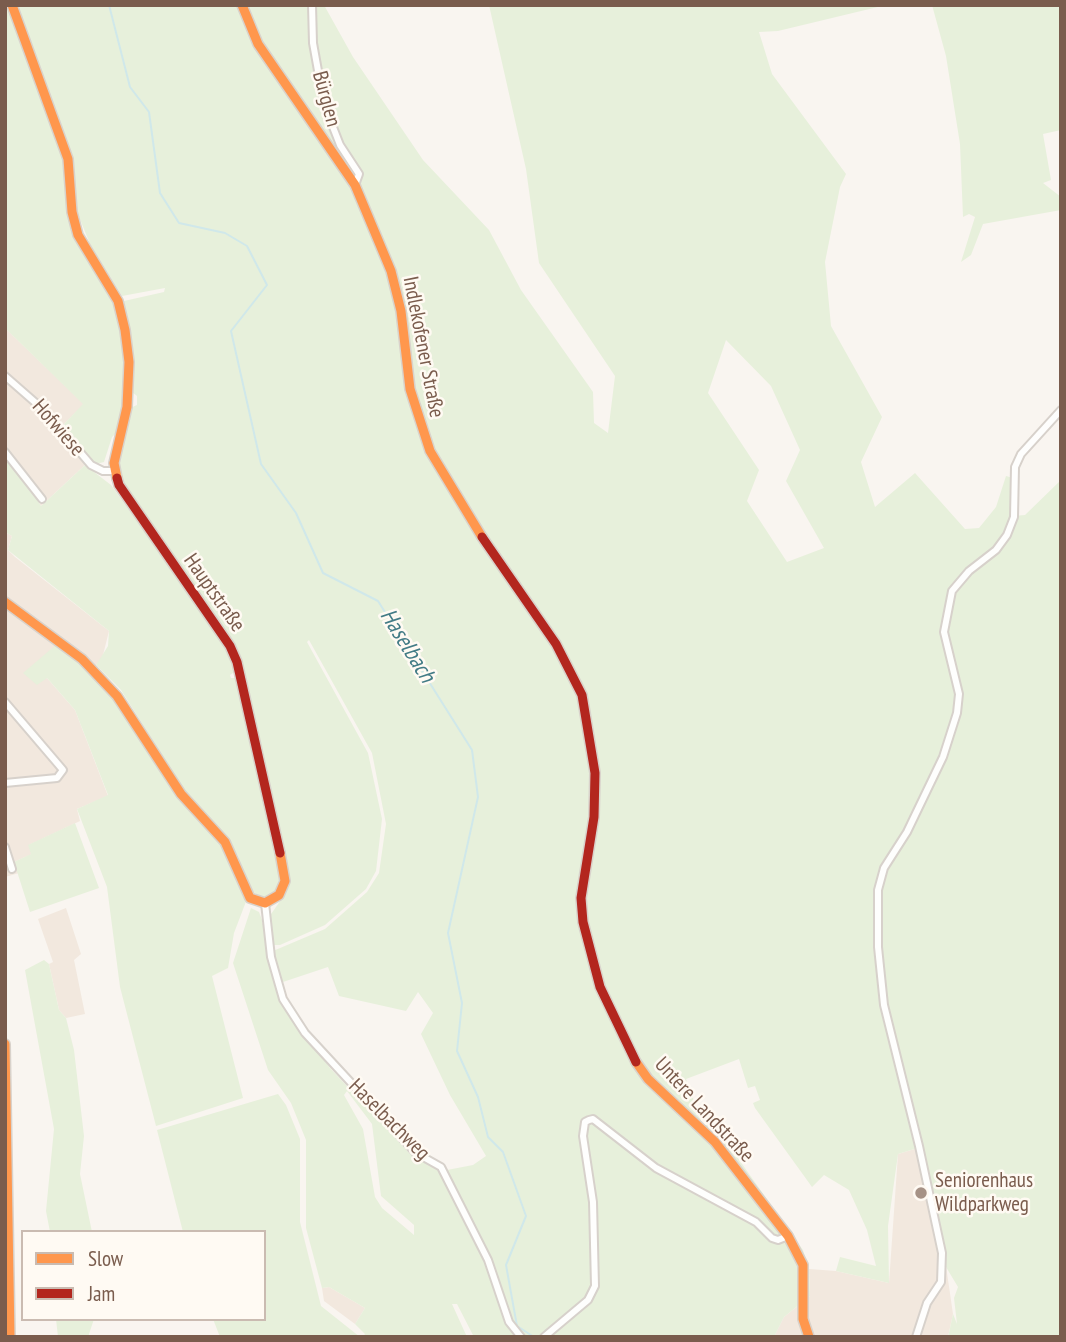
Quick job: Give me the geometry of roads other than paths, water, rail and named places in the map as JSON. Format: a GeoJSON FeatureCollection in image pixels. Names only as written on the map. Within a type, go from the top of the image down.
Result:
{"type":"FeatureCollection","features":[{"type":"Feature","properties":{"kind":"street"},"geometry":{"type":"LineString","coordinates":[[12,5],[68,159],[72,212],[79,234],[118,301],[125,330],[129,362],[127,407],[115,451],[115,471]]}},
{"type":"Feature","properties":{"kind":"street","name":"Indlekofener Straße"},"geometry":{"type":"LineString","coordinates":[[242,5],[258,44],[355,185],[391,271],[401,311],[410,389],[430,451],[491,553],[571,670],[582,695],[595,774]]}},
{"type":"Feature","properties":{"kind":"street","name":"Bürglen"},"geometry":{"type":"LineString","coordinates":[[312,5],[313,43],[324,104],[340,145],[359,174],[355,185]]}},
{"type":"Feature","properties":{"kind":"street","name":"Hofwiese"},"geometry":{"type":"LineString","coordinates":[[5,376],[45,411],[91,465],[103,471],[115,471]]}},
{"type":"Feature","properties":{"kind":"street"},"geometry":{"type":"LineString","coordinates":[[916,1337],[927,1303],[941,1282],[942,1253],[884,1005],[878,947],[878,890],[884,868],[907,832],[943,757],[957,713],[959,694],[944,632],[952,591],[1007,535],[1014,517],[1015,467],[1021,454],[1061,410]]}},
{"type":"Feature","properties":{"kind":"street"},"geometry":{"type":"LineString","coordinates":[[5,452],[26,475],[42,499]]}},
{"type":"Feature","properties":{"kind":"street","name":"Hauptstraße"},"geometry":{"type":"LineString","coordinates":[[115,471],[125,496],[230,646],[237,662],[284,872],[282,891],[265,902]]}},
{"type":"Feature","properties":{"kind":"street"},"geometry":{"type":"LineString","coordinates":[[5,602],[82,659],[109,686],[181,794],[225,842],[250,898],[265,902]]}},
{"type":"Feature","properties":{"kind":"street"},"geometry":{"type":"LineString","coordinates":[[5,702],[63,770],[57,778],[5,783]]}},
{"type":"Feature","properties":{"kind":"street","name":"Untere Landstraße"},"geometry":{"type":"LineString","coordinates":[[595,774],[594,817],[581,898],[589,953],[600,987],[631,1055],[648,1079],[715,1142],[788,1236],[803,1265],[803,1319],[809,1337]]}},
{"type":"Feature","properties":{"kind":"street"},"geometry":{"type":"LineString","coordinates":[[5,847],[12,869]]}},
{"type":"Feature","properties":{"kind":"street","name":"Haselbachweg"},"geometry":{"type":"LineString","coordinates":[[265,902],[271,957],[282,999],[305,1033],[416,1153],[441,1167],[488,1260],[509,1322],[521,1337]]}},
{"type":"Feature","properties":{"kind":"street"},"geometry":{"type":"LineString","coordinates":[[5,1044],[10,1337]]}},
{"type":"Feature","properties":{"kind":"street"},"geometry":{"type":"LineString","coordinates":[[544,1336],[588,1300],[595,1286],[593,1202],[583,1136],[585,1122],[589,1119],[593,1119],[656,1168],[756,1222],[772,1238],[778,1240],[788,1236]]}},
{"type":"Feature","properties":{"kind":"waterway","name":"Haselbach"},"geometry":{"type":"LineString","coordinates":[[109,5],[130,87],[149,112],[160,193],[179,223],[225,233],[247,246],[267,285],[231,331],[261,464],[296,513],[323,573],[378,601],[472,750],[478,797],[448,933],[462,1003],[457,1051],[478,1097],[488,1137],[503,1152],[526,1216],[506,1265],[517,1326],[534,1337]]}},
{"type":"Feature","properties":{"kind":"place","name":"Seniorenhaus Wildparkweg"},"geometry":{"type":"Point","coordinates":[921,1193]}}]}
